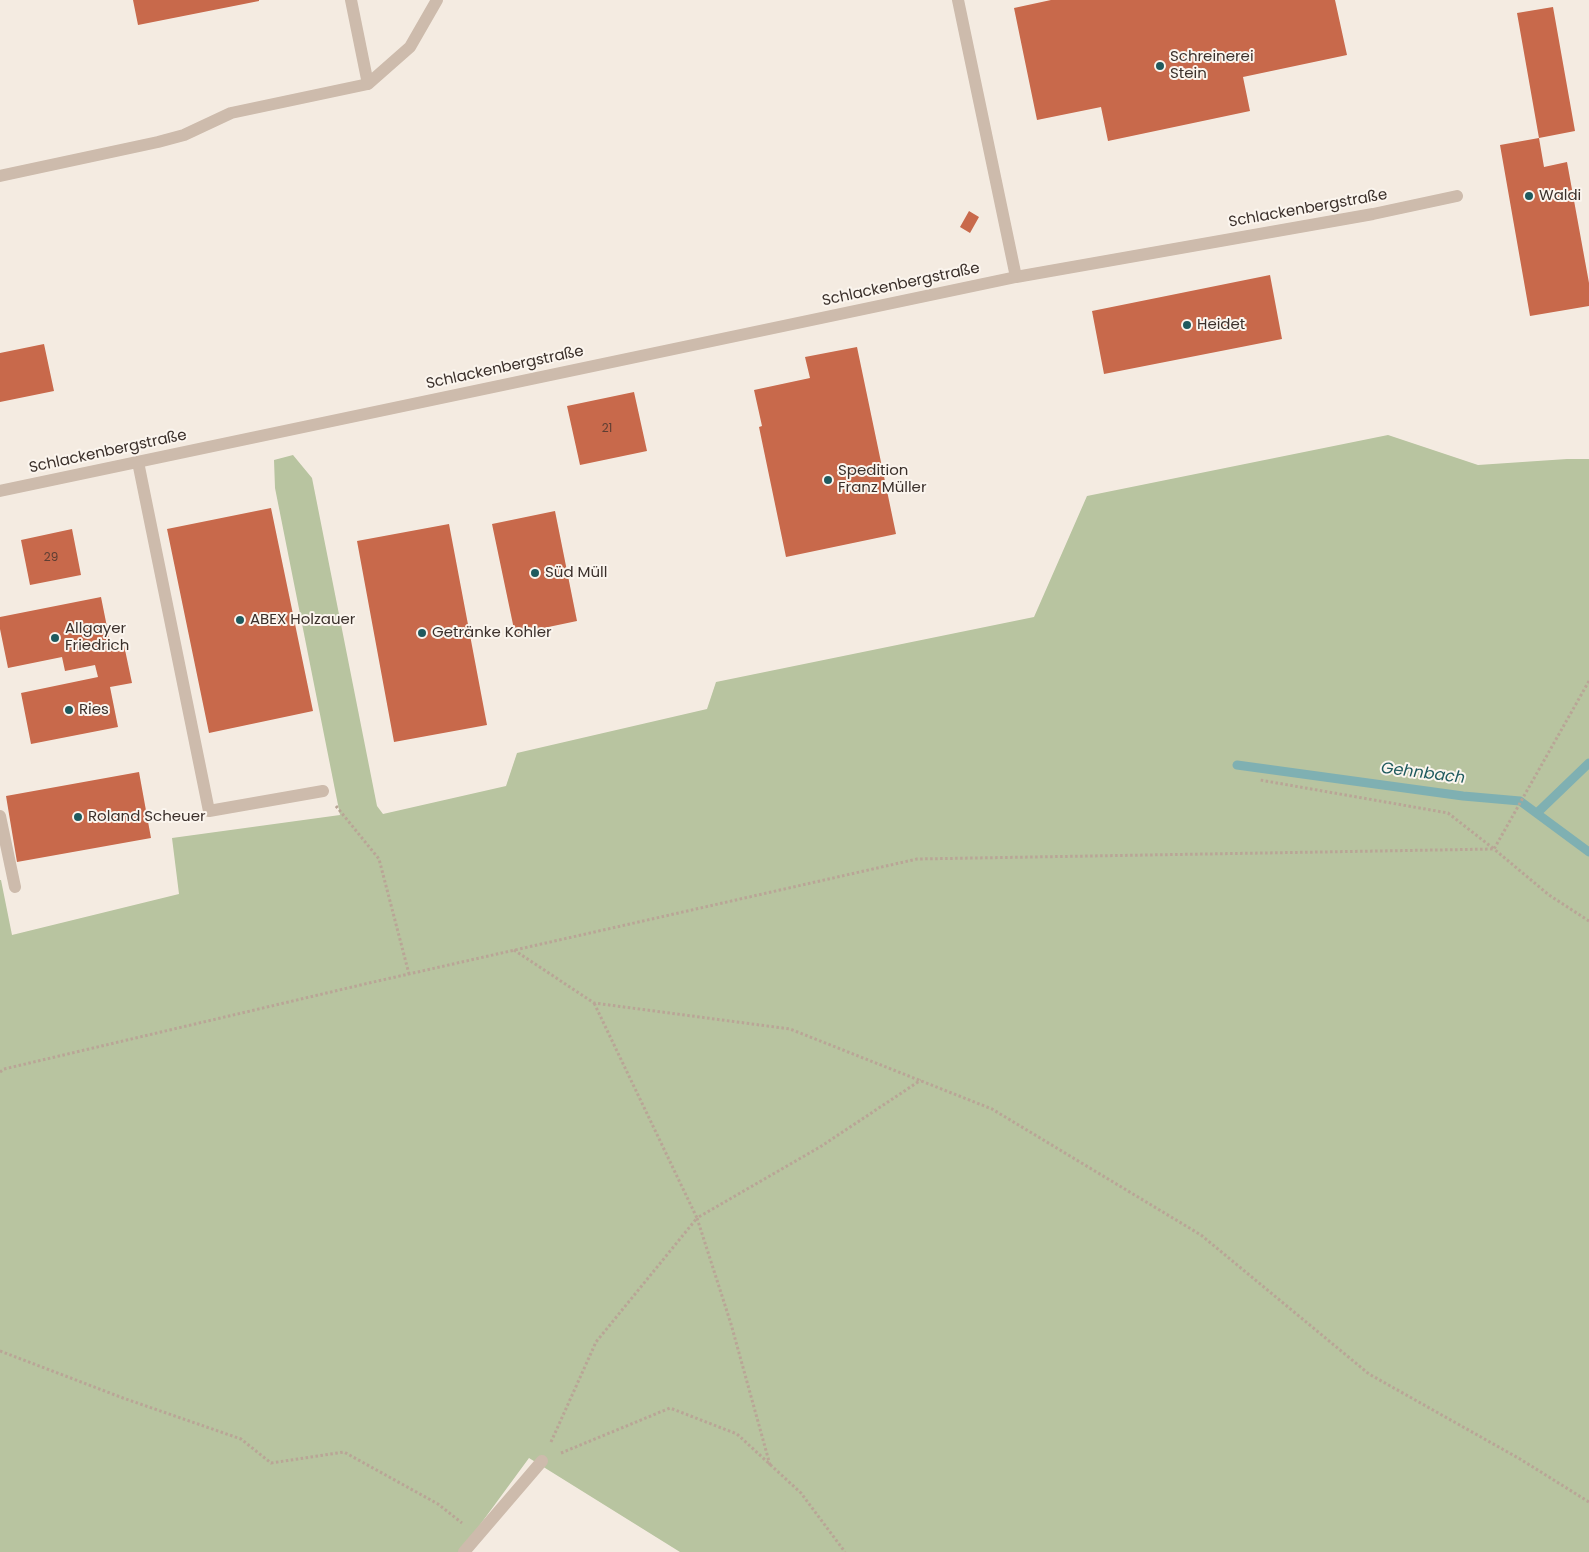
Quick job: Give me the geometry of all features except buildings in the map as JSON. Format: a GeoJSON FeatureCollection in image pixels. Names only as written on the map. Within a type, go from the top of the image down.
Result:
{"type":"FeatureCollection","features":[{"type":"Feature","properties":{"kind":"street"},"geometry":{"type":"LineString","coordinates":[[351,0],[368,84]]}},
{"type":"Feature","properties":{"kind":"street"},"geometry":{"type":"LineString","coordinates":[[0,176],[158,142],[184,134],[231,113],[368,84],[410,47],[437,0]]}},
{"type":"Feature","properties":{"kind":"street"},"geometry":{"type":"LineString","coordinates":[[958,0],[1016,277]]}},
{"type":"Feature","properties":{"kind":"street","name":"Schlackenbergstraße"},"geometry":{"type":"LineString","coordinates":[[0,491],[1016,277],[1373,214],[1457,196]]}},
{"type":"Feature","properties":{"kind":"street"},"geometry":{"type":"LineString","coordinates":[[138,462],[209,811],[323,791]]}},
{"type":"Feature","properties":{"kind":"street"},"geometry":{"type":"LineString","coordinates":[[0,816],[15,887]]}},
{"type":"Feature","properties":{"kind":"street"},"geometry":{"type":"LineString","coordinates":[[464,1552],[542,1461]]}},
{"type":"Feature","properties":{"kind":"path"},"geometry":{"type":"LineString","coordinates":[[1494,849],[1589,681]]}},
{"type":"Feature","properties":{"kind":"path"},"geometry":{"type":"LineString","coordinates":[[1260,780],[1448,813],[1549,895],[1589,921]]}},
{"type":"Feature","properties":{"kind":"path"},"geometry":{"type":"LineString","coordinates":[[323,791],[379,860],[409,974]]}},
{"type":"Feature","properties":{"kind":"path"},"geometry":{"type":"LineString","coordinates":[[0,1072],[4,1069],[409,974],[917,858],[1494,849]]}},
{"type":"Feature","properties":{"kind":"path"},"geometry":{"type":"LineString","coordinates":[[514,950],[594,1003],[790,1029],[992,1108],[1201,1235],[1369,1374],[1520,1459],[1589,1502]]}},
{"type":"Feature","properties":{"kind":"path"},"geometry":{"type":"LineString","coordinates":[[594,1003],[697,1218],[731,1324],[770,1465]]}},
{"type":"Feature","properties":{"kind":"path"},"geometry":{"type":"LineString","coordinates":[[542,1461],[596,1342],[697,1218],[820,1147],[921,1079]]}},
{"type":"Feature","properties":{"kind":"path"},"geometry":{"type":"LineString","coordinates":[[0,1351],[123,1398],[241,1439],[271,1463],[344,1452],[438,1504],[478,1536]]}},
{"type":"Feature","properties":{"kind":"path"},"geometry":{"type":"LineString","coordinates":[[542,1461],[670,1408],[737,1434],[800,1493],[845,1552]]}},
{"type":"Feature","properties":{"kind":"green space"},"geometry":{"type":"Polygon","coordinates":[[[1388,435],[1478,465],[1589,459],[1589,1552],[680,1552],[529,1458],[460,1552],[0,1552],[0,880],[12,935],[179,894],[172,838],[340,815],[275,488],[274,460],[293,455],[312,478],[377,806],[383,814],[506,786],[517,753],[707,709],[716,682],[1034,617],[1087,496],[1388,435]]]}},
{"type":"Feature","properties":{"kind":"waterway"},"geometry":{"type":"LineString","coordinates":[[1537,813],[1589,763]]}},
{"type":"Feature","properties":{"kind":"waterway","name":"Gehnbach"},"geometry":{"type":"LineString","coordinates":[[1237,765],[1463,796],[1520,801],[1589,852]]}},
{"type":"Feature","properties":{"kind":"place","name":"Schreinerei Stein"},"geometry":{"type":"Point","coordinates":[1160,66]}},
{"type":"Feature","properties":{"kind":"place","name":"Waldi"},"geometry":{"type":"Point","coordinates":[1529,196]}},
{"type":"Feature","properties":{"kind":"place","name":"Heidet"},"geometry":{"type":"Point","coordinates":[1187,325]}},
{"type":"Feature","properties":{"kind":"place","name":"Spedition Franz Müller"},"geometry":{"type":"Point","coordinates":[828,480]}},
{"type":"Feature","properties":{"kind":"place","name":"Süd Müll"},"geometry":{"type":"Point","coordinates":[535,573]}},
{"type":"Feature","properties":{"kind":"place","name":"ABEX Holzauer"},"geometry":{"type":"Point","coordinates":[240,620]}},
{"type":"Feature","properties":{"kind":"place","name":"Getränke Kohler"},"geometry":{"type":"Point","coordinates":[422,633]}},
{"type":"Feature","properties":{"kind":"place","name":"Allgayer Friedrich"},"geometry":{"type":"Point","coordinates":[55,638]}},
{"type":"Feature","properties":{"kind":"place","name":"Ries"},"geometry":{"type":"Point","coordinates":[69,710]}},
{"type":"Feature","properties":{"kind":"place","name":"Roland Scheuer"},"geometry":{"type":"Point","coordinates":[78,817]}}]}
